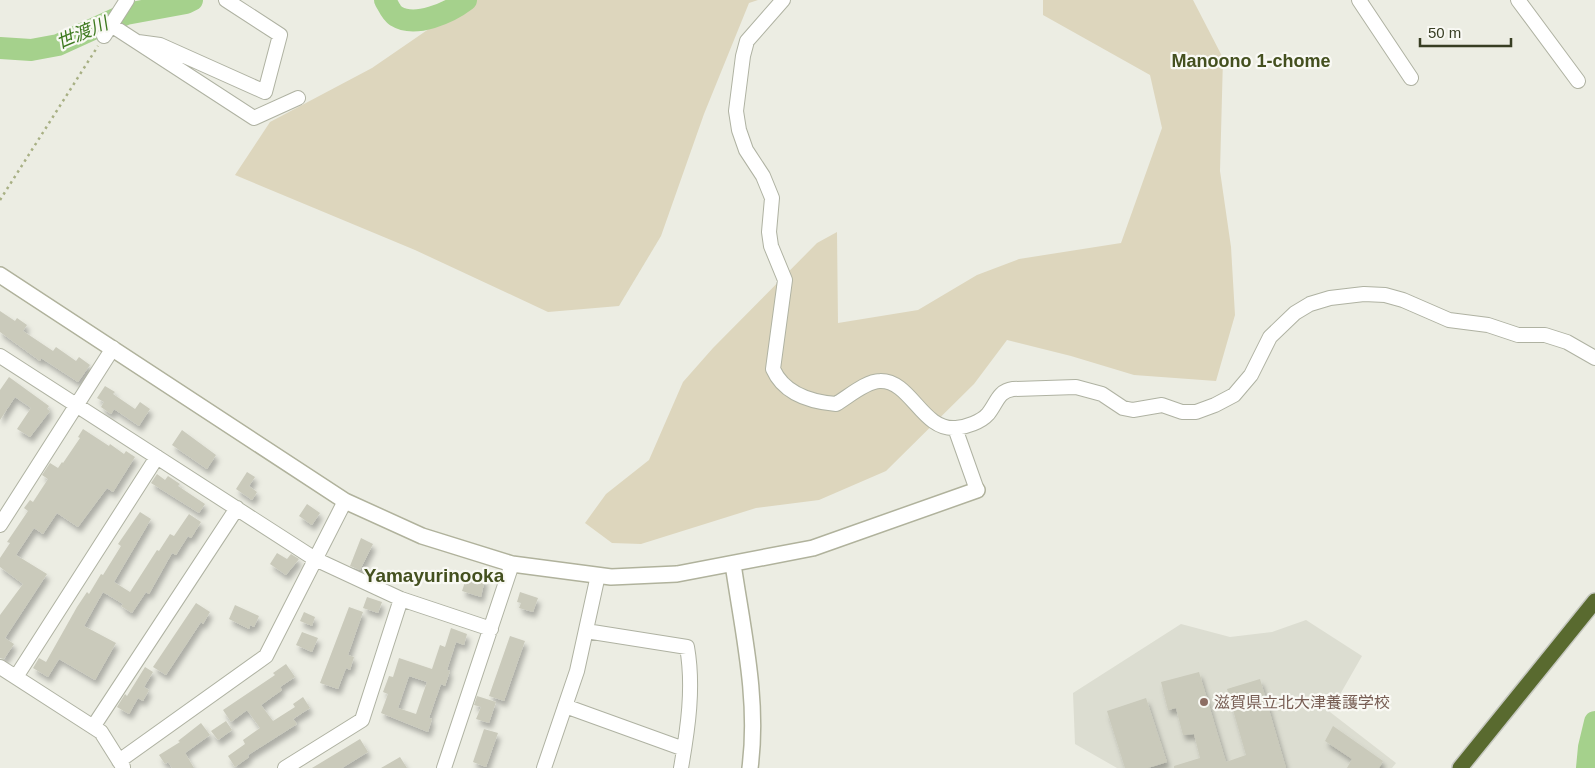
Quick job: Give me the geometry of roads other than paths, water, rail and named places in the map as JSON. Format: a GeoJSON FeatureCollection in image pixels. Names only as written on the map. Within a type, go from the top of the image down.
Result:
{"type":"FeatureCollection","features":[{"type":"Feature","properties":{"kind":"highway"},"geometry":{"type":"LineString","coordinates":[[1460,768],[1595,601]]}},
{"type":"Feature","properties":{"kind":"street"},"geometry":{"type":"LineString","coordinates":[[127,0],[108,30],[138,42],[254,118],[298,98]]}},
{"type":"Feature","properties":{"kind":"street"},"geometry":{"type":"LineString","coordinates":[[138,42],[160,45],[265,92],[280,35],[226,0]]}},
{"type":"Feature","properties":{"kind":"street"},"geometry":{"type":"LineString","coordinates":[[783,0],[748,41],[743,56],[736,111],[739,130],[746,150],[763,176],[772,198],[769,232],[771,246],[785,280],[773,369],[777,378],[784,386],[805,398],[821,403],[836,404],[865,386],[880,381],[894,384],[928,418],[955,428],[979,421],[987,416],[999,395],[1006,390],[1013,389],[1076,387],[1102,394],[1123,408],[1133,410],[1162,405],[1182,412],[1196,412],[1209,408],[1234,395],[1252,375],[1270,337],[1294,313],[1310,304],[1330,298],[1364,294],[1386,295],[1403,300],[1449,320],[1488,325],[1518,335],[1545,335],[1567,342],[1595,358]]}},
{"type":"Feature","properties":{"kind":"street"},"geometry":{"type":"LineString","coordinates":[[1359,0],[1411,78]]}},
{"type":"Feature","properties":{"kind":"street"},"geometry":{"type":"LineString","coordinates":[[1518,0],[1578,81]]}},
{"type":"Feature","properties":{"kind":"street"},"geometry":{"type":"LineString","coordinates":[[0,275],[345,501],[422,536],[512,564],[598,575],[677,574],[813,548],[977,490],[955,428]]}},
{"type":"Feature","properties":{"kind":"street"},"geometry":{"type":"LineString","coordinates":[[0,525],[113,348]]}},
{"type":"Feature","properties":{"kind":"street"},"geometry":{"type":"LineString","coordinates":[[1,358],[315,559],[401,599],[490,629]]}},
{"type":"Feature","properties":{"kind":"street"},"geometry":{"type":"LineString","coordinates":[[16,677],[157,457]]}},
{"type":"Feature","properties":{"kind":"street"},"geometry":{"type":"LineString","coordinates":[[0,667],[101,732],[122,765],[266,656],[345,501]]}},
{"type":"Feature","properties":{"kind":"street"},"geometry":{"type":"LineString","coordinates":[[93,727],[237,508]]}},
{"type":"Feature","properties":{"kind":"street"},"geometry":{"type":"LineString","coordinates":[[444,768],[512,564]]}},
{"type":"Feature","properties":{"kind":"street"},"geometry":{"type":"LineString","coordinates":[[733,564],[752,693],[754,740],[750,768]]}},
{"type":"Feature","properties":{"kind":"street"},"geometry":{"type":"LineString","coordinates":[[544,768],[578,671],[598,575]]}},
{"type":"Feature","properties":{"kind":"street"},"geometry":{"type":"LineString","coordinates":[[285,768],[362,720],[401,599]]}},
{"type":"Feature","properties":{"kind":"street"},"geometry":{"type":"LineString","coordinates":[[586,631],[687,647],[691,672],[681,768]]}},
{"type":"Feature","properties":{"kind":"street"},"geometry":{"type":"LineString","coordinates":[[565,706],[684,749]]}},
{"type":"Feature","properties":{"kind":"waterway","name":"世渡川"},"geometry":{"type":"LineString","coordinates":[[0,48],[31,50],[58,45],[126,14],[186,3],[192,0]]}},
{"type":"Feature","properties":{"kind":"waterway","name":"世渡川"},"geometry":{"type":"LineString","coordinates":[[385,0],[396,16],[413,20],[422,20],[441,14],[466,0]]}},
{"type":"Feature","properties":{"kind":"waterway"},"geometry":{"type":"LineString","coordinates":[[1587,768],[1589,747],[1595,722]]}},
{"type":"Feature","properties":{"kind":"place","name":"滋賀県立北大津養護学校"},"geometry":{"type":"Point","coordinates":[1204,702]}},
{"type":"Feature","properties":{"kind":"district","name":"Manoono 1-chome"},"geometry":{"type":"Point","coordinates":[1251,61]}},
{"type":"Feature","properties":{"kind":"district","name":"Yamayurinooka"},"geometry":{"type":"Point","coordinates":[434,575]}}]}
